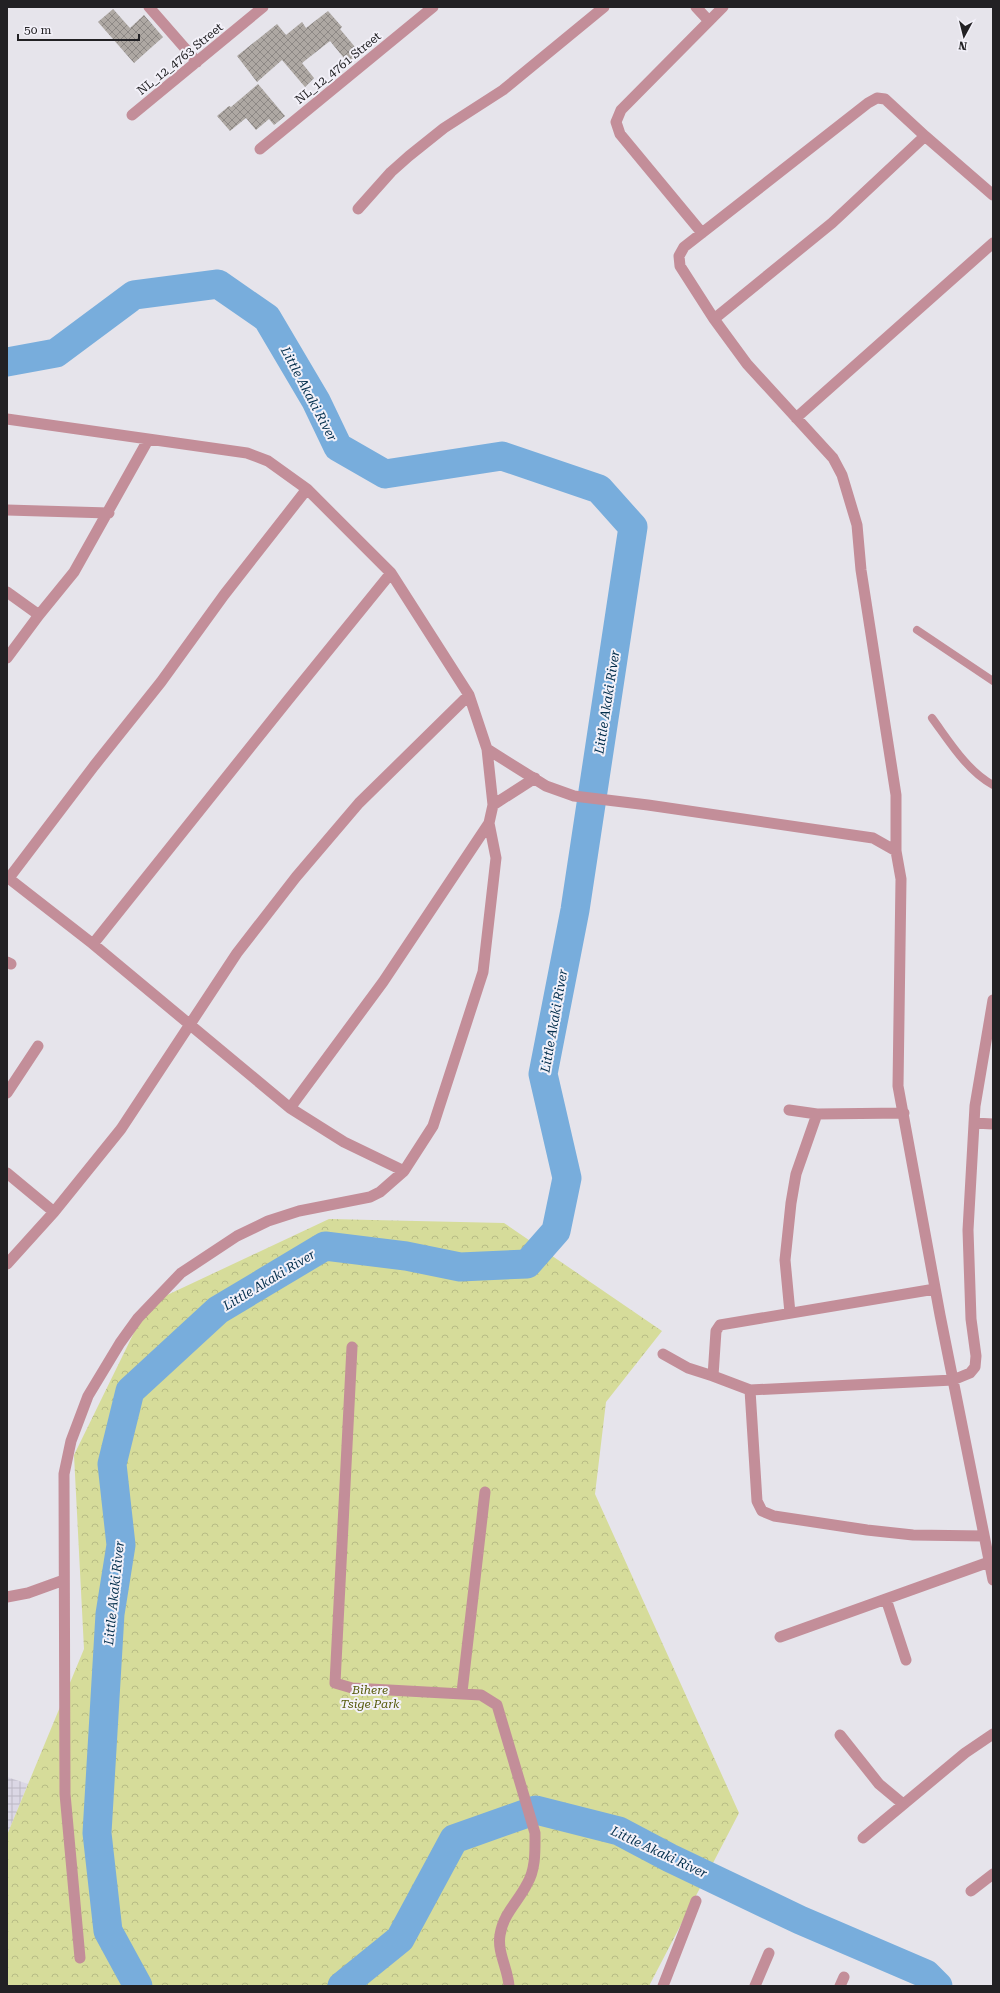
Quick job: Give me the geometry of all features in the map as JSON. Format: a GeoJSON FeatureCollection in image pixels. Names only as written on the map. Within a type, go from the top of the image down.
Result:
{"type":"FeatureCollection","features":[{"type":"Feature","properties":{"kind":"street"},"geometry":{"type":"LineString","coordinates":[[149,7],[197,62]]}},
{"type":"Feature","properties":{"kind":"street","name":"NL_12_4763 Street"},"geometry":{"type":"LineString","coordinates":[[132,115],[263,7]]}},
{"type":"Feature","properties":{"kind":"street","name":"NL_12_4761 Street"},"geometry":{"type":"LineString","coordinates":[[260,149],[433,7]]}},
{"type":"Feature","properties":{"kind":"street"},"geometry":{"type":"LineString","coordinates":[[358,209],[409,156],[444,128],[503,90],[604,7]]}},
{"type":"Feature","properties":{"kind":"street"},"geometry":{"type":"LineString","coordinates":[[696,7],[709,21]]}},
{"type":"Feature","properties":{"kind":"street"},"geometry":{"type":"LineString","coordinates":[[702,233],[620,134],[616,122],[621,110],[723,7]]}},
{"type":"Feature","properties":{"kind":"street"},"geometry":{"type":"LineString","coordinates":[[993,195],[925,136],[886,99],[877,98],[868,102],[684,247],[678,256],[680,266],[714,319],[747,364],[832,458],[842,475],[857,525],[861,570],[896,795],[896,851],[901,879],[897,1077],[935,1289],[993,1580]]}},
{"type":"Feature","properties":{"kind":"street"},"geometry":{"type":"LineString","coordinates":[[714,319],[832,223],[925,136]]}},
{"type":"Feature","properties":{"kind":"street"},"geometry":{"type":"LineString","coordinates":[[796,418],[993,243]]}},
{"type":"Feature","properties":{"kind":"street"},"geometry":{"type":"LineString","coordinates":[[7,419],[247,453],[268,461],[307,489],[391,573],[469,696],[487,748],[493,805],[489,823],[383,982],[290,1108]]}},
{"type":"Feature","properties":{"kind":"street"},"geometry":{"type":"LineString","coordinates":[[7,658],[74,572],[109,513],[148,440]]}},
{"type":"Feature","properties":{"kind":"street"},"geometry":{"type":"LineString","coordinates":[[307,489],[224,595],[161,682],[8,877],[93,944],[290,1108],[344,1142],[404,1171]]}},
{"type":"Feature","properties":{"kind":"street"},"geometry":{"type":"LineString","coordinates":[[7,510],[109,513]]}},
{"type":"Feature","properties":{"kind":"street"},"geometry":{"type":"LineString","coordinates":[[93,944],[391,573]]}},
{"type":"Feature","properties":{"kind":"street"},"geometry":{"type":"LineString","coordinates":[[7,592],[39,615]]}},
{"type":"Feature","properties":{"kind":"street"},"geometry":{"type":"LineString","coordinates":[[7,1264],[54,1212],[121,1129],[242,947],[296,877],[359,803],[469,696]]}},
{"type":"Feature","properties":{"kind":"street"},"geometry":{"type":"LineString","coordinates":[[487,748],[552,789],[574,796],[873,838],[896,851]]}},
{"type":"Feature","properties":{"kind":"street"},"geometry":{"type":"LineString","coordinates":[[493,805],[535,778]]}},
{"type":"Feature","properties":{"kind":"street"},"geometry":{"type":"LineString","coordinates":[[80,1958],[65,1794],[64,1474],[66,1457],[88,1396],[120,1343],[138,1318],[181,1273],[237,1236],[268,1221],[299,1211],[370,1197],[380,1192],[404,1171],[433,1126],[482,972],[496,858],[489,823]]}},
{"type":"Feature","properties":{"kind":"street"},"geometry":{"type":"LineString","coordinates":[[664,1354],[688,1368],[750,1390],[953,1380],[970,1373],[975,1367],[976,1356],[971,1319],[968,1230],[974,1123],[993,1000]]}},
{"type":"Feature","properties":{"kind":"street"},"geometry":{"type":"LineString","coordinates":[[7,1093],[38,1046]]}},
{"type":"Feature","properties":{"kind":"street"},"geometry":{"type":"LineString","coordinates":[[789,1110],[817,1114],[904,1113]]}},
{"type":"Feature","properties":{"kind":"street"},"geometry":{"type":"LineString","coordinates":[[790,1313],[785,1260],[791,1203],[796,1174],[817,1114]]}},
{"type":"Feature","properties":{"kind":"street"},"geometry":{"type":"LineString","coordinates":[[974,1123],[993,1124]]}},
{"type":"Feature","properties":{"kind":"street"},"geometry":{"type":"LineString","coordinates":[[7,1173],[54,1212]]}},
{"type":"Feature","properties":{"kind":"street"},"geometry":{"type":"LineString","coordinates":[[713,1376],[716,1331],[718,1326],[935,1289]]}},
{"type":"Feature","properties":{"kind":"street"},"geometry":{"type":"LineString","coordinates":[[352,1347],[335,1683],[352,1688],[462,1692],[481,1695],[497,1705],[535,1833],[536,1854],[528,1883],[506,1914],[500,1937],[501,1951],[510,1986]]}},
{"type":"Feature","properties":{"kind":"street"},"geometry":{"type":"LineString","coordinates":[[750,1390],[757,1501],[762,1511],[774,1516],[867,1530],[913,1535],[984,1536]]}},
{"type":"Feature","properties":{"kind":"street"},"geometry":{"type":"LineString","coordinates":[[462,1692],[485,1492]]}},
{"type":"Feature","properties":{"kind":"street"},"geometry":{"type":"LineString","coordinates":[[780,1637],[989,1562]]}},
{"type":"Feature","properties":{"kind":"street"},"geometry":{"type":"LineString","coordinates":[[7,1597],[28,1593],[64,1580]]}},
{"type":"Feature","properties":{"kind":"street"},"geometry":{"type":"LineString","coordinates":[[886,1599],[906,1660]]}},
{"type":"Feature","properties":{"kind":"street"},"geometry":{"type":"LineString","coordinates":[[863,1838],[965,1753],[993,1734]]}},
{"type":"Feature","properties":{"kind":"street"},"geometry":{"type":"LineString","coordinates":[[840,1735],[879,1784],[903,1804]]}},
{"type":"Feature","properties":{"kind":"street"},"geometry":{"type":"LineString","coordinates":[[970,1891],[993,1874]]}},
{"type":"Feature","properties":{"kind":"street"},"geometry":{"type":"LineString","coordinates":[[663,1986],[696,1901]]}},
{"type":"Feature","properties":{"kind":"street"},"geometry":{"type":"LineString","coordinates":[[755,1986],[769,1953]]}},
{"type":"Feature","properties":{"kind":"lane"},"geometry":{"type":"LineString","coordinates":[[917,630],[993,681]]}},
{"type":"Feature","properties":{"kind":"lane"},"geometry":{"type":"LineString","coordinates":[[932,718],[953,746],[982,779],[993,785]]}},
{"type":"Feature","properties":{"kind":"shaded area"},"geometry":{"type":"Polygon","coordinates":[[[7,1777],[28,1784],[7,1835],[7,1777]]]}},
{"type":"Feature","properties":{"kind":"green space","name":"Bihere Tsige Park"},"geometry":{"type":"Polygon","coordinates":[[[329,1219],[504,1223],[662,1331],[606,1402],[595,1494],[739,1813],[649,1986],[7,1986],[7,1835],[84,1649],[74,1455],[148,1304],[329,1219]]]}},
{"type":"Feature","properties":{"kind":"building"},"geometry":{"type":"Polygon","coordinates":[[[113,9],[130,28],[144,15],[163,37],[134,63],[98,22],[113,9]]]}},
{"type":"Feature","properties":{"kind":"building"},"geometry":{"type":"Polygon","coordinates":[[[328,11],[342,27],[340,29],[360,53],[348,63],[330,41],[302,63],[314,78],[305,87],[282,60],[257,82],[237,56],[277,24],[286,35],[302,22],[306,28],[328,11]]]}},
{"type":"Feature","properties":{"kind":"building"},"geometry":{"type":"Polygon","coordinates":[[[258,84],[285,116],[274,125],[269,119],[256,130],[246,118],[230,131],[217,116],[229,106],[231,107],[258,84]]]}},
{"type":"Feature","properties":{"kind":"waterway","name":"Little Akaki River"},"geometry":{"type":"LineString","coordinates":[[7,362],[56,353],[134,295],[218,284],[267,318],[316,401],[338,447],[385,474],[502,456],[599,489],[633,527],[575,910],[543,1074],[567,1178],[556,1231],[527,1264],[460,1267],[406,1256],[325,1246],[218,1310],[130,1391],[112,1464],[121,1545],[110,1614],[97,1833],[108,1931],[138,1986]]}},
{"type":"Feature","properties":{"kind":"waterway","name":"Little Akaki River"},"geometry":{"type":"LineString","coordinates":[[342,1986],[400,1939],[454,1839],[536,1810],[619,1831],[670,1858],[800,1920],[926,1974],[938,1986]]}}]}
